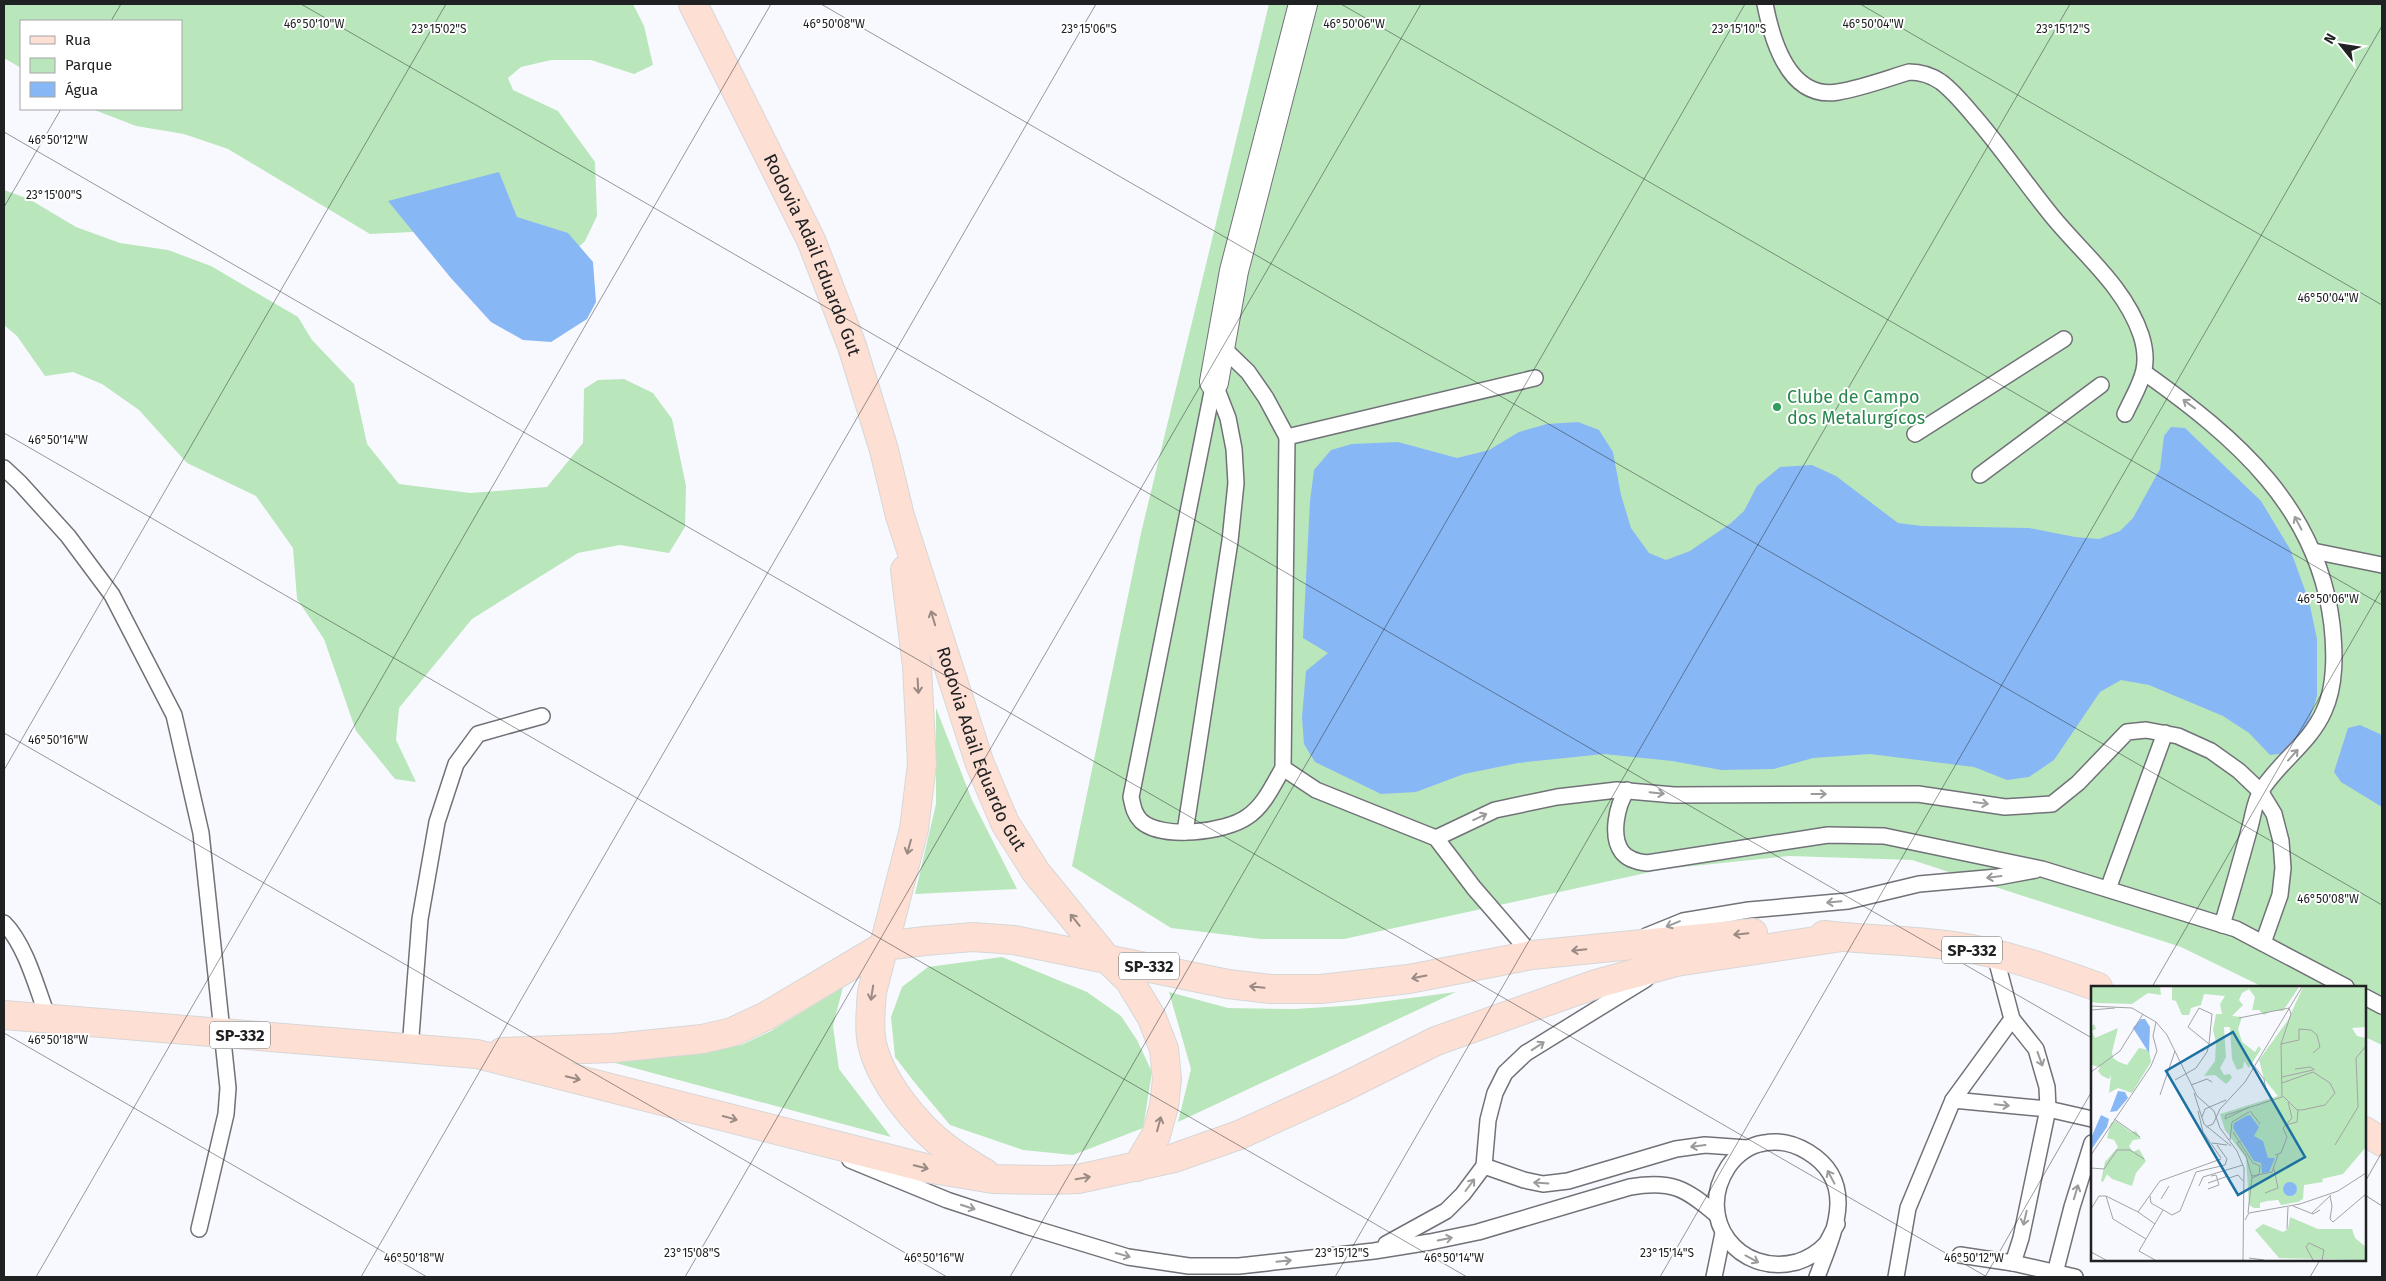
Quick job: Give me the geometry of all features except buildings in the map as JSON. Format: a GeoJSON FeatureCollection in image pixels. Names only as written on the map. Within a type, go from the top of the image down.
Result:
{"type":"FeatureCollection","features":[{"type":"Feature","properties":{"kind":"main road","name":"Rodovia Adail Eduardo Gut"},"geometry":{"type":"LineString","coordinates":[[693,4],[811,240],[852,346],[884,450],[900,516],[980,764],[1005,823],[1036,872],[1106,958],[1129,980],[1141,997],[1152,1018],[1164,1049],[1167,1078],[1164,1106],[1156,1135],[1137,1167]]}},
{"type":"Feature","properties":{"kind":"main road","name":"Rodovia Adail Eduardo Gut"},"geometry":{"type":"LineString","coordinates":[[900,516],[917,666],[922,764],[914,829],[872,992],[870,1014],[872,1039],[879,1065],[894,1091],[918,1121],[948,1149],[994,1179]]}},
{"type":"Feature","properties":{"kind":"main road","name":"SP-332"},"geometry":{"type":"LineString","coordinates":[[4,1015],[477,1054],[614,1048],[702,1039],[732,1032],[766,1016],[884,946],[973,937],[1014,940],[1228,984],[1271,989],[1321,989],[1409,979],[1532,955],[1750,933],[1789,932],[1904,940],[1956,946],[2045,967],[2095,986]]}},
{"type":"Feature","properties":{"kind":"main road","name":"SP-332"},"geometry":{"type":"LineString","coordinates":[[477,1054],[926,1168],[994,1179],[1078,1179],[1174,1158],[1239,1135],[1342,1088],[1436,1041],[1596,984],[1676,962],[1842,937]]}},
{"type":"Feature","properties":{"kind":"main road"},"geometry":{"type":"LineString","coordinates":[[2366,1132],[2382,1142]]}},
{"type":"Feature","properties":{"kind":"street"},"geometry":{"type":"LineString","coordinates":[[1214,382],[1234,271],[1303,4]]}},
{"type":"Feature","properties":{"kind":"lane"},"geometry":{"type":"LineString","coordinates":[[1774,4],[1766,11],[1783,61],[1791,74],[1805,84],[1820,91],[1836,92],[1909,72],[1917,72],[1940,81],[1995,140],[2053,218],[2090,257],[2127,306],[2141,335],[2145,372],[2125,414]]}},
{"type":"Feature","properties":{"kind":"lane"},"geometry":{"type":"LineString","coordinates":[[1915,434],[2064,339]]}},
{"type":"Feature","properties":{"kind":"lane"},"geometry":{"type":"LineString","coordinates":[[1214,382],[1131,796],[1134,812],[1142,822],[1158,830],[1185,832],[1230,826],[1248,817],[1264,801],[1283,768],[1287,437],[1266,398],[1248,372],[1220,345]]}},
{"type":"Feature","properties":{"kind":"lane"},"geometry":{"type":"LineString","coordinates":[[2145,372],[2201,413],[2256,466],[2294,514],[2313,551],[2329,603],[2334,642],[2333,680],[2325,710],[2314,731],[2260,792],[2222,925]]}},
{"type":"Feature","properties":{"kind":"lane"},"geometry":{"type":"LineString","coordinates":[[1287,437],[1535,378]]}},
{"type":"Feature","properties":{"kind":"lane"},"geometry":{"type":"LineString","coordinates":[[1185,832],[1230,541],[1236,483],[1234,449],[1228,418],[1214,382]]}},
{"type":"Feature","properties":{"kind":"lane"},"geometry":{"type":"LineString","coordinates":[[1980,475],[2101,384]]}},
{"type":"Feature","properties":{"kind":"lane"},"geometry":{"type":"LineString","coordinates":[[4,468],[68,536],[112,594],[174,715],[202,833],[228,1088],[226,1114],[199,1229]]}},
{"type":"Feature","properties":{"kind":"lane"},"geometry":{"type":"LineString","coordinates":[[2313,551],[2382,564]]}},
{"type":"Feature","properties":{"kind":"lane"},"geometry":{"type":"LineString","coordinates":[[410,1049],[420,919],[437,822],[456,764],[478,734],[542,716]]}},
{"type":"Feature","properties":{"kind":"lane"},"geometry":{"type":"LineString","coordinates":[[1436,838],[1495,810],[1557,797],[1627,790],[1674,795],[1918,794],[2005,807],[2052,804],[2078,783],[2127,732],[2146,730],[2178,736],[2211,751],[2239,771],[2260,792],[2274,814],[2281,842],[2283,868],[2280,895],[2263,943]]}},
{"type":"Feature","properties":{"kind":"lane"},"geometry":{"type":"LineString","coordinates":[[2108,889],[2165,733]]}},
{"type":"Feature","properties":{"kind":"lane"},"geometry":{"type":"LineString","coordinates":[[1283,768],[1316,790],[1436,838],[1474,888],[1532,955]]}},
{"type":"Feature","properties":{"kind":"lane"},"geometry":{"type":"LineString","coordinates":[[1627,790],[1616,814],[1616,830],[1622,852],[1633,861],[1647,863],[1828,835],[1884,836],[2042,869],[2236,929],[2344,986]]}},
{"type":"Feature","properties":{"kind":"lane"},"geometry":{"type":"LineString","coordinates":[[1621,946],[1683,921],[1749,910],[1848,901],[1919,884],[1998,877],[2042,869]]}},
{"type":"Feature","properties":{"kind":"lane"},"geometry":{"type":"LineString","coordinates":[[4,923],[10,928],[28,963],[48,1018]]}},
{"type":"Feature","properties":{"kind":"lane"},"geometry":{"type":"LineString","coordinates":[[1995,955],[2012,1019],[2036,1049],[2047,1087],[2048,1110],[2021,1238],[2013,1263]]}},
{"type":"Feature","properties":{"kind":"lane"},"geometry":{"type":"LineString","coordinates":[[1374,1251],[1446,1211],[1463,1194],[1484,1166],[1488,1120],[1496,1093],[1505,1073],[1534,1048],[1676,962]]}},
{"type":"Feature","properties":{"kind":"lane"},"geometry":{"type":"LineString","coordinates":[[2366,998],[2382,1006]]}},
{"type":"Feature","properties":{"kind":"lane"},"geometry":{"type":"LineString","coordinates":[[1896,1277],[1908,1208],[1953,1100],[2012,1019]]}},
{"type":"Feature","properties":{"kind":"lane"},"geometry":{"type":"LineString","coordinates":[[1953,1100],[2048,1110],[2091,1119]]}},
{"type":"Feature","properties":{"kind":"lane"},"geometry":{"type":"LineString","coordinates":[[793,1135],[947,1200],[1128,1257],[1189,1266],[1239,1266],[1374,1251],[1478,1232],[1630,1187],[1649,1184],[1668,1184],[1684,1190],[1717,1214]]}},
{"type":"Feature","properties":{"kind":"lane"},"geometry":{"type":"LineString","coordinates":[[1817,1277],[1836,1224],[1839,1206],[1836,1187],[1828,1171],[1816,1157],[1800,1147],[1783,1142],[1764,1142],[1747,1148],[1732,1161],[1722,1177],[1716,1195],[1717,1214],[1723,1233],[1739,1252],[1760,1263],[1783,1265],[1806,1259],[1825,1245],[1836,1224]]}},
{"type":"Feature","properties":{"kind":"lane"},"geometry":{"type":"LineString","coordinates":[[1484,1166],[1524,1180],[1543,1184],[1568,1181],[1676,1149],[1705,1145],[1747,1148]]}},
{"type":"Feature","properties":{"kind":"lane"},"geometry":{"type":"LineString","coordinates":[[2055,1273],[2072,1206],[2091,1146]]}},
{"type":"Feature","properties":{"kind":"lane"},"geometry":{"type":"LineString","coordinates":[[1714,1277],[1723,1233]]}},
{"type":"Feature","properties":{"kind":"lane"},"geometry":{"type":"LineString","coordinates":[[1960,1255],[2013,1263],[2032,1272],[2055,1273],[2074,1277]]}},
{"type":"Feature","properties":{"kind":"green space"},"geometry":{"type":"Polygon","coordinates":[[[4,4],[633,4],[644,26],[653,65],[634,74],[591,60],[551,60],[521,67],[508,78],[513,90],[558,111],[595,162],[597,216],[585,241],[569,256],[433,231],[370,234],[228,149],[184,134],[136,126],[95,110],[182,110],[182,20],[20,20],[20,67],[4,58],[4,4]]]}},
{"type":"Feature","properties":{"kind":"green space","name":"Clube de Campo dos Metalurgícos"},"geometry":{"type":"Polygon","coordinates":[[[1269,4],[2382,4],[2382,1045],[2366,1037],[2366,986],[2261,986],[2181,947],[1912,860],[1789,856],[1664,869],[1344,939],[1261,939],[1171,928],[1072,866],[1141,533],[1269,4]]]}},
{"type":"Feature","properties":{"kind":"green space"},"geometry":{"type":"Polygon","coordinates":[[[4,190],[29,199],[76,227],[120,243],[168,250],[211,266],[298,317],[312,340],[354,384],[367,444],[399,484],[470,493],[547,487],[583,443],[584,389],[598,380],[624,379],[653,393],[672,419],[686,486],[685,527],[669,553],[620,545],[578,553],[472,619],[399,708],[396,740],[416,782],[395,779],[356,731],[324,639],[297,599],[293,548],[256,496],[187,463],[139,410],[102,384],[73,372],[45,376],[17,336],[4,325],[4,190]]]}},
{"type":"Feature","properties":{"kind":"green space"},"geometry":{"type":"Polygon","coordinates":[[[936,708],[972,800],[1017,889],[915,894],[936,804],[936,708]]]}},
{"type":"Feature","properties":{"kind":"green space"},"geometry":{"type":"Polygon","coordinates":[[[1002,957],[1087,992],[1121,1016],[1137,1040],[1152,1072],[1143,1128],[1073,1155],[1023,1150],[950,1125],[915,1083],[895,1057],[891,1017],[902,987],[928,967],[1002,957]]]}},
{"type":"Feature","properties":{"kind":"green space"},"geometry":{"type":"Polygon","coordinates":[[[843,987],[833,1026],[839,1069],[891,1137],[608,1061],[741,1045],[771,1031],[843,987]]]}},
{"type":"Feature","properties":{"kind":"green space"},"geometry":{"type":"Polygon","coordinates":[[[1169,992],[1228,1008],[1295,1009],[1357,1005],[1456,992],[1178,1122],[1191,1069],[1169,992]]]}},
{"type":"Feature","properties":{"kind":"water"},"geometry":{"type":"Polygon","coordinates":[[[499,172],[517,217],[568,233],[593,262],[596,302],[587,319],[551,342],[523,340],[491,322],[450,277],[388,201],[499,172]]]}},
{"type":"Feature","properties":{"kind":"water"},"geometry":{"type":"Polygon","coordinates":[[[1578,422],[1599,430],[1613,452],[1621,495],[1631,528],[1649,553],[1666,560],[1690,551],[1731,523],[1744,511],[1757,486],[1780,467],[1812,465],[1836,476],[1898,523],[1922,526],[2029,528],[2075,537],[2099,539],[2120,531],[2133,518],[2160,469],[2164,436],[2171,427],[2185,428],[2261,501],[2290,549],[2309,601],[2317,639],[2317,696],[2309,721],[2287,753],[2270,755],[2249,733],[2223,716],[2149,685],[2121,680],[2100,692],[2054,760],[2029,777],[2007,780],[1974,767],[1870,754],[1813,758],[1774,769],[1721,770],[1672,761],[1604,754],[1518,763],[1464,774],[1416,792],[1381,794],[1315,762],[1304,744],[1302,717],[1306,671],[1328,653],[1303,638],[1310,501],[1314,470],[1331,450],[1352,444],[1398,442],[1457,458],[1489,450],[1519,432],[1547,424],[1578,422]]]}},
{"type":"Feature","properties":{"kind":"water"},"geometry":{"type":"Polygon","coordinates":[[[2360,725],[2382,735],[2382,807],[2341,782],[2334,772],[2348,728],[2360,725]]]}},
{"type":"Feature","properties":{"kind":"place","name":"Clube de Campo dos Metalurgícos"},"geometry":{"type":"Point","coordinates":[1777,407]}}]}
